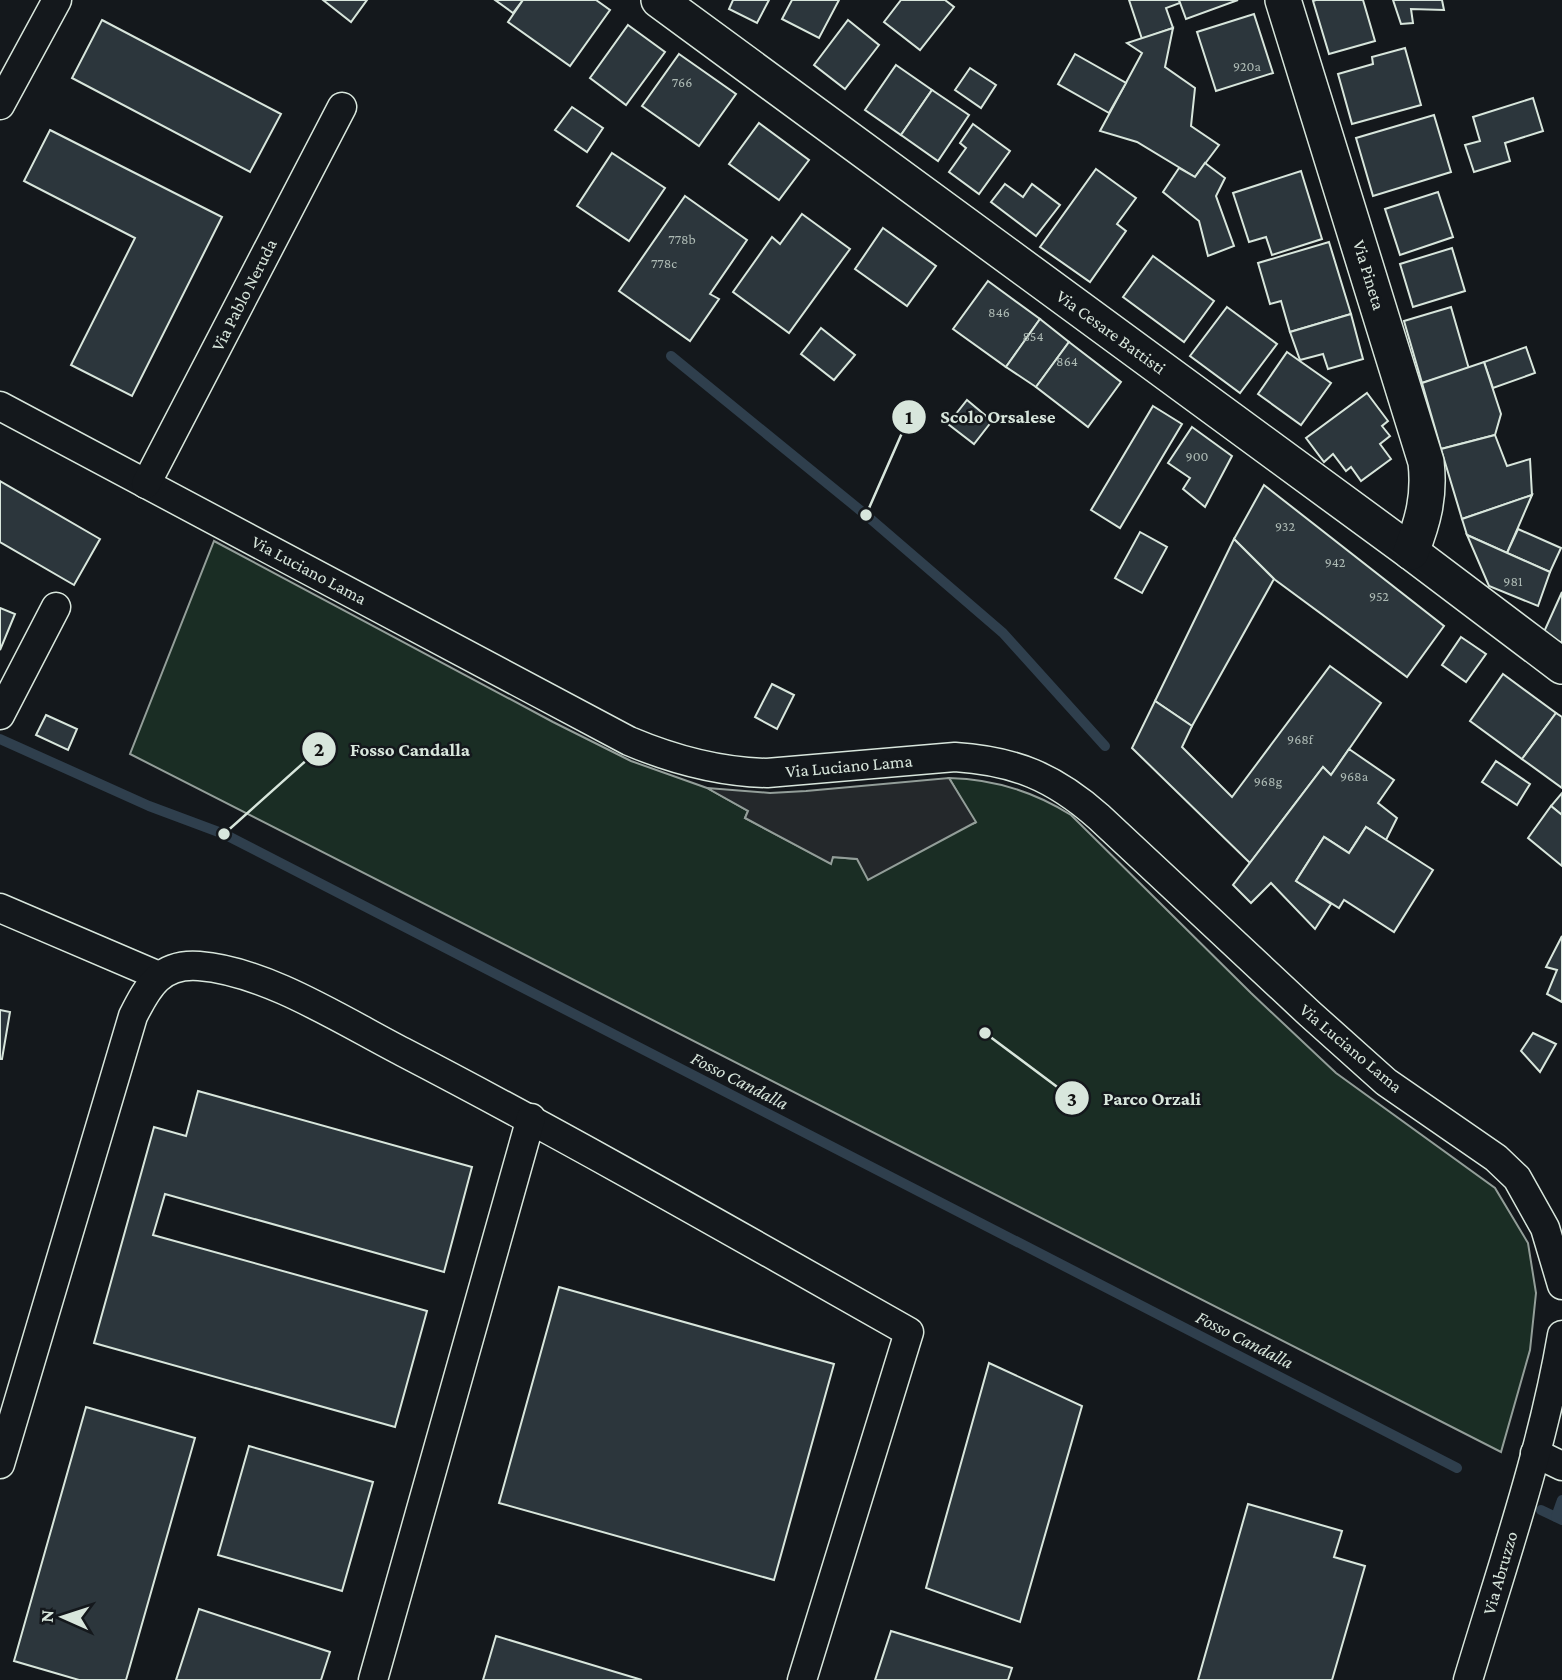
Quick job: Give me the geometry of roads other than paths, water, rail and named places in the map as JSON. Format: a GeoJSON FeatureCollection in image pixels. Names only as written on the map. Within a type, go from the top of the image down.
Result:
{"type":"FeatureCollection","features":[{"type":"Feature","properties":{"kind":"street"},"geometry":{"type":"LineString","coordinates":[[0,106],[57,0]]}},
{"type":"Feature","properties":{"kind":"street","name":"Via Cesare Battisti"},"geometry":{"type":"LineString","coordinates":[[659,0],[1411,552],[1562,666]]}},
{"type":"Feature","properties":{"kind":"street","name":"Via Pineta"},"geometry":{"type":"LineString","coordinates":[[1283,0],[1426,462],[1427,503],[1411,552]]}},
{"type":"Feature","properties":{"kind":"street","name":"Via Pablo Neruda"},"geometry":{"type":"LineString","coordinates":[[146,484],[342,107]]}},
{"type":"Feature","properties":{"kind":"street","name":"Via Luciano Lama"},"geometry":{"type":"LineString","coordinates":[[0,406],[629,741],[682,761],[725,770],[767,773],[955,757],[979,758],[1022,768],[1062,787],[1099,817],[1386,1082],[1496,1157],[1517,1178],[1545,1228],[1562,1285]]}},
{"type":"Feature","properties":{"kind":"street"},"geometry":{"type":"LineString","coordinates":[[0,715],[56,607]]}},
{"type":"Feature","properties":{"kind":"street"},"geometry":{"type":"LineString","coordinates":[[0,908],[159,976]]}},
{"type":"Feature","properties":{"kind":"street"},"geometry":{"type":"LineString","coordinates":[[0,1464],[133,1016],[143,996],[159,976],[172,968],[197,966],[225,970],[279,989],[531,1118],[909,1332],[802,1680]]}},
{"type":"Feature","properties":{"kind":"street"},"geometry":{"type":"LineString","coordinates":[[373,1680],[531,1118]]}},
{"type":"Feature","properties":{"kind":"street"},"geometry":{"type":"LineString","coordinates":[[1562,1335],[1533,1460],[1562,1466]]}},
{"type":"Feature","properties":{"kind":"street","name":"Via Abruzzo"},"geometry":{"type":"LineString","coordinates":[[1468,1680],[1533,1460]]}},
{"type":"Feature","properties":{"kind":"waterway"},"geometry":{"type":"LineString","coordinates":[[671,356],[866,515],[1003,633],[1105,746]]}},
{"type":"Feature","properties":{"kind":"waterway","name":"Fosso Candalla"},"geometry":{"type":"LineString","coordinates":[[0,739],[149,806],[224,834],[1457,1468]]}},
{"type":"Feature","properties":{"kind":"waterway"},"geometry":{"type":"LineString","coordinates":[[1556,1517],[1562,1500]]}},
{"type":"Feature","properties":{"kind":"waterway","name":"Fosso Candalla"},"geometry":{"type":"LineString","coordinates":[[1541,1510],[1562,1520]]}},
{"type":"Feature","properties":{"kind":"place","name":"Scolo Orsalese"},"geometry":{"type":"Point","coordinates":[866,515]}},
{"type":"Feature","properties":{"kind":"place","name":"Fosso Candalla"},"geometry":{"type":"Point","coordinates":[224,834]}},
{"type":"Feature","properties":{"kind":"place","name":"Parco Orzali"},"geometry":{"type":"Point","coordinates":[985,1033]}}]}
